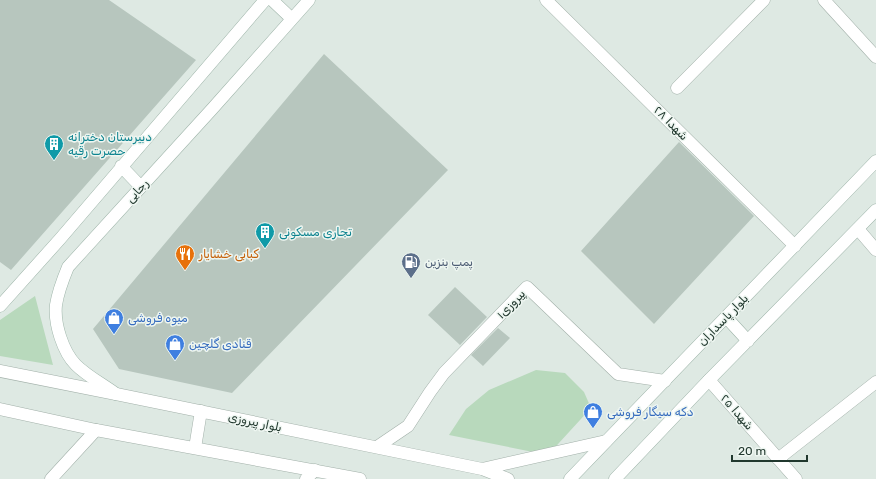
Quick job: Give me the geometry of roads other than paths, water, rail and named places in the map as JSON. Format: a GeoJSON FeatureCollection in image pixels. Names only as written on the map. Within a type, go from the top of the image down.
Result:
{"type":"FeatureCollection","features":[{"type":"Feature","properties":{"kind":"street"},"geometry":{"type":"LineString","coordinates":[[0,306],[265,0]]}},
{"type":"Feature","properties":{"kind":"street"},"geometry":{"type":"LineString","coordinates":[[272,0],[292,19]]}},
{"type":"Feature","properties":{"kind":"street","name":"رجایی"},"geometry":{"type":"LineString","coordinates":[[116,394],[77,366],[68,355],[58,331],[56,306],[68,267],[309,0]]}},
{"type":"Feature","properties":{"kind":"street","name":"شهدا ۲۸"},"geometry":{"type":"LineString","coordinates":[[546,0],[795,246]]}},
{"type":"Feature","properties":{"kind":"street"},"geometry":{"type":"LineString","coordinates":[[677,88],[764,0]]}},
{"type":"Feature","properties":{"kind":"street"},"geometry":{"type":"LineString","coordinates":[[824,0],[876,57]]}},
{"type":"Feature","properties":{"kind":"street","name":"بلوار پاسداران"},"geometry":{"type":"LineString","coordinates":[[570,479],[876,161]]}},
{"type":"Feature","properties":{"kind":"street"},"geometry":{"type":"LineString","coordinates":[[121,166],[141,187]]}},
{"type":"Feature","properties":{"kind":"street"},"geometry":{"type":"LineString","coordinates":[[615,479],[709,380],[876,210]]}},
{"type":"Feature","properties":{"kind":"street"},"geometry":{"type":"LineString","coordinates":[[858,229],[876,250]]}},
{"type":"Feature","properties":{"kind":"street","name":"پیروزی۱"},"geometry":{"type":"LineString","coordinates":[[377,447],[408,426],[444,372],[528,287],[618,374],[665,381]]}},
{"type":"Feature","properties":{"kind":"street"},"geometry":{"type":"LineString","coordinates":[[726,317],[748,341]]}},
{"type":"Feature","properties":{"kind":"street","name":"بلوار پیروزی"},"geometry":{"type":"LineString","coordinates":[[0,371],[377,447],[482,470],[508,479]]}},
{"type":"Feature","properties":{"kind":"street","name":"شهدا ۲۵"},"geometry":{"type":"LineString","coordinates":[[709,380],[796,479]]}},
{"type":"Feature","properties":{"kind":"street"},"geometry":{"type":"LineString","coordinates":[[778,459],[876,382]]}},
{"type":"Feature","properties":{"kind":"street"},"geometry":{"type":"LineString","coordinates":[[0,409],[96,430],[360,479]]}},
{"type":"Feature","properties":{"kind":"street"},"geometry":{"type":"LineString","coordinates":[[195,448],[201,411]]}},
{"type":"Feature","properties":{"kind":"street"},"geometry":{"type":"LineString","coordinates":[[51,479],[96,430]]}},
{"type":"Feature","properties":{"kind":"street"},"geometry":{"type":"LineString","coordinates":[[482,470],[606,442]]}},
{"type":"Feature","properties":{"kind":"street"},"geometry":{"type":"LineString","coordinates":[[306,479],[315,470]]}},
{"type":"Feature","properties":{"kind":"place","name":"دبیرستان دخترانه حصرت رقیه"},"geometry":{"type":"Point","coordinates":[54,161]}},
{"type":"Feature","properties":{"kind":"place","name":"تجاری مسکونی"},"geometry":{"type":"Point","coordinates":[265,249]}},
{"type":"Feature","properties":{"kind":"place","name":"کبابی خشایار"},"geometry":{"type":"Point","coordinates":[185,271]}},
{"type":"Feature","properties":{"kind":"place","name":"پمپ بنزین"},"geometry":{"type":"Point","coordinates":[411,279]}},
{"type":"Feature","properties":{"kind":"place","name":"میوه فروشی"},"geometry":{"type":"Point","coordinates":[114,335]}},
{"type":"Feature","properties":{"kind":"place","name":"قنادی گلچین"},"geometry":{"type":"Point","coordinates":[175,361]}},
{"type":"Feature","properties":{"kind":"place","name":"دکه سیگار فروشی"},"geometry":{"type":"Point","coordinates":[593,429]}}]}
